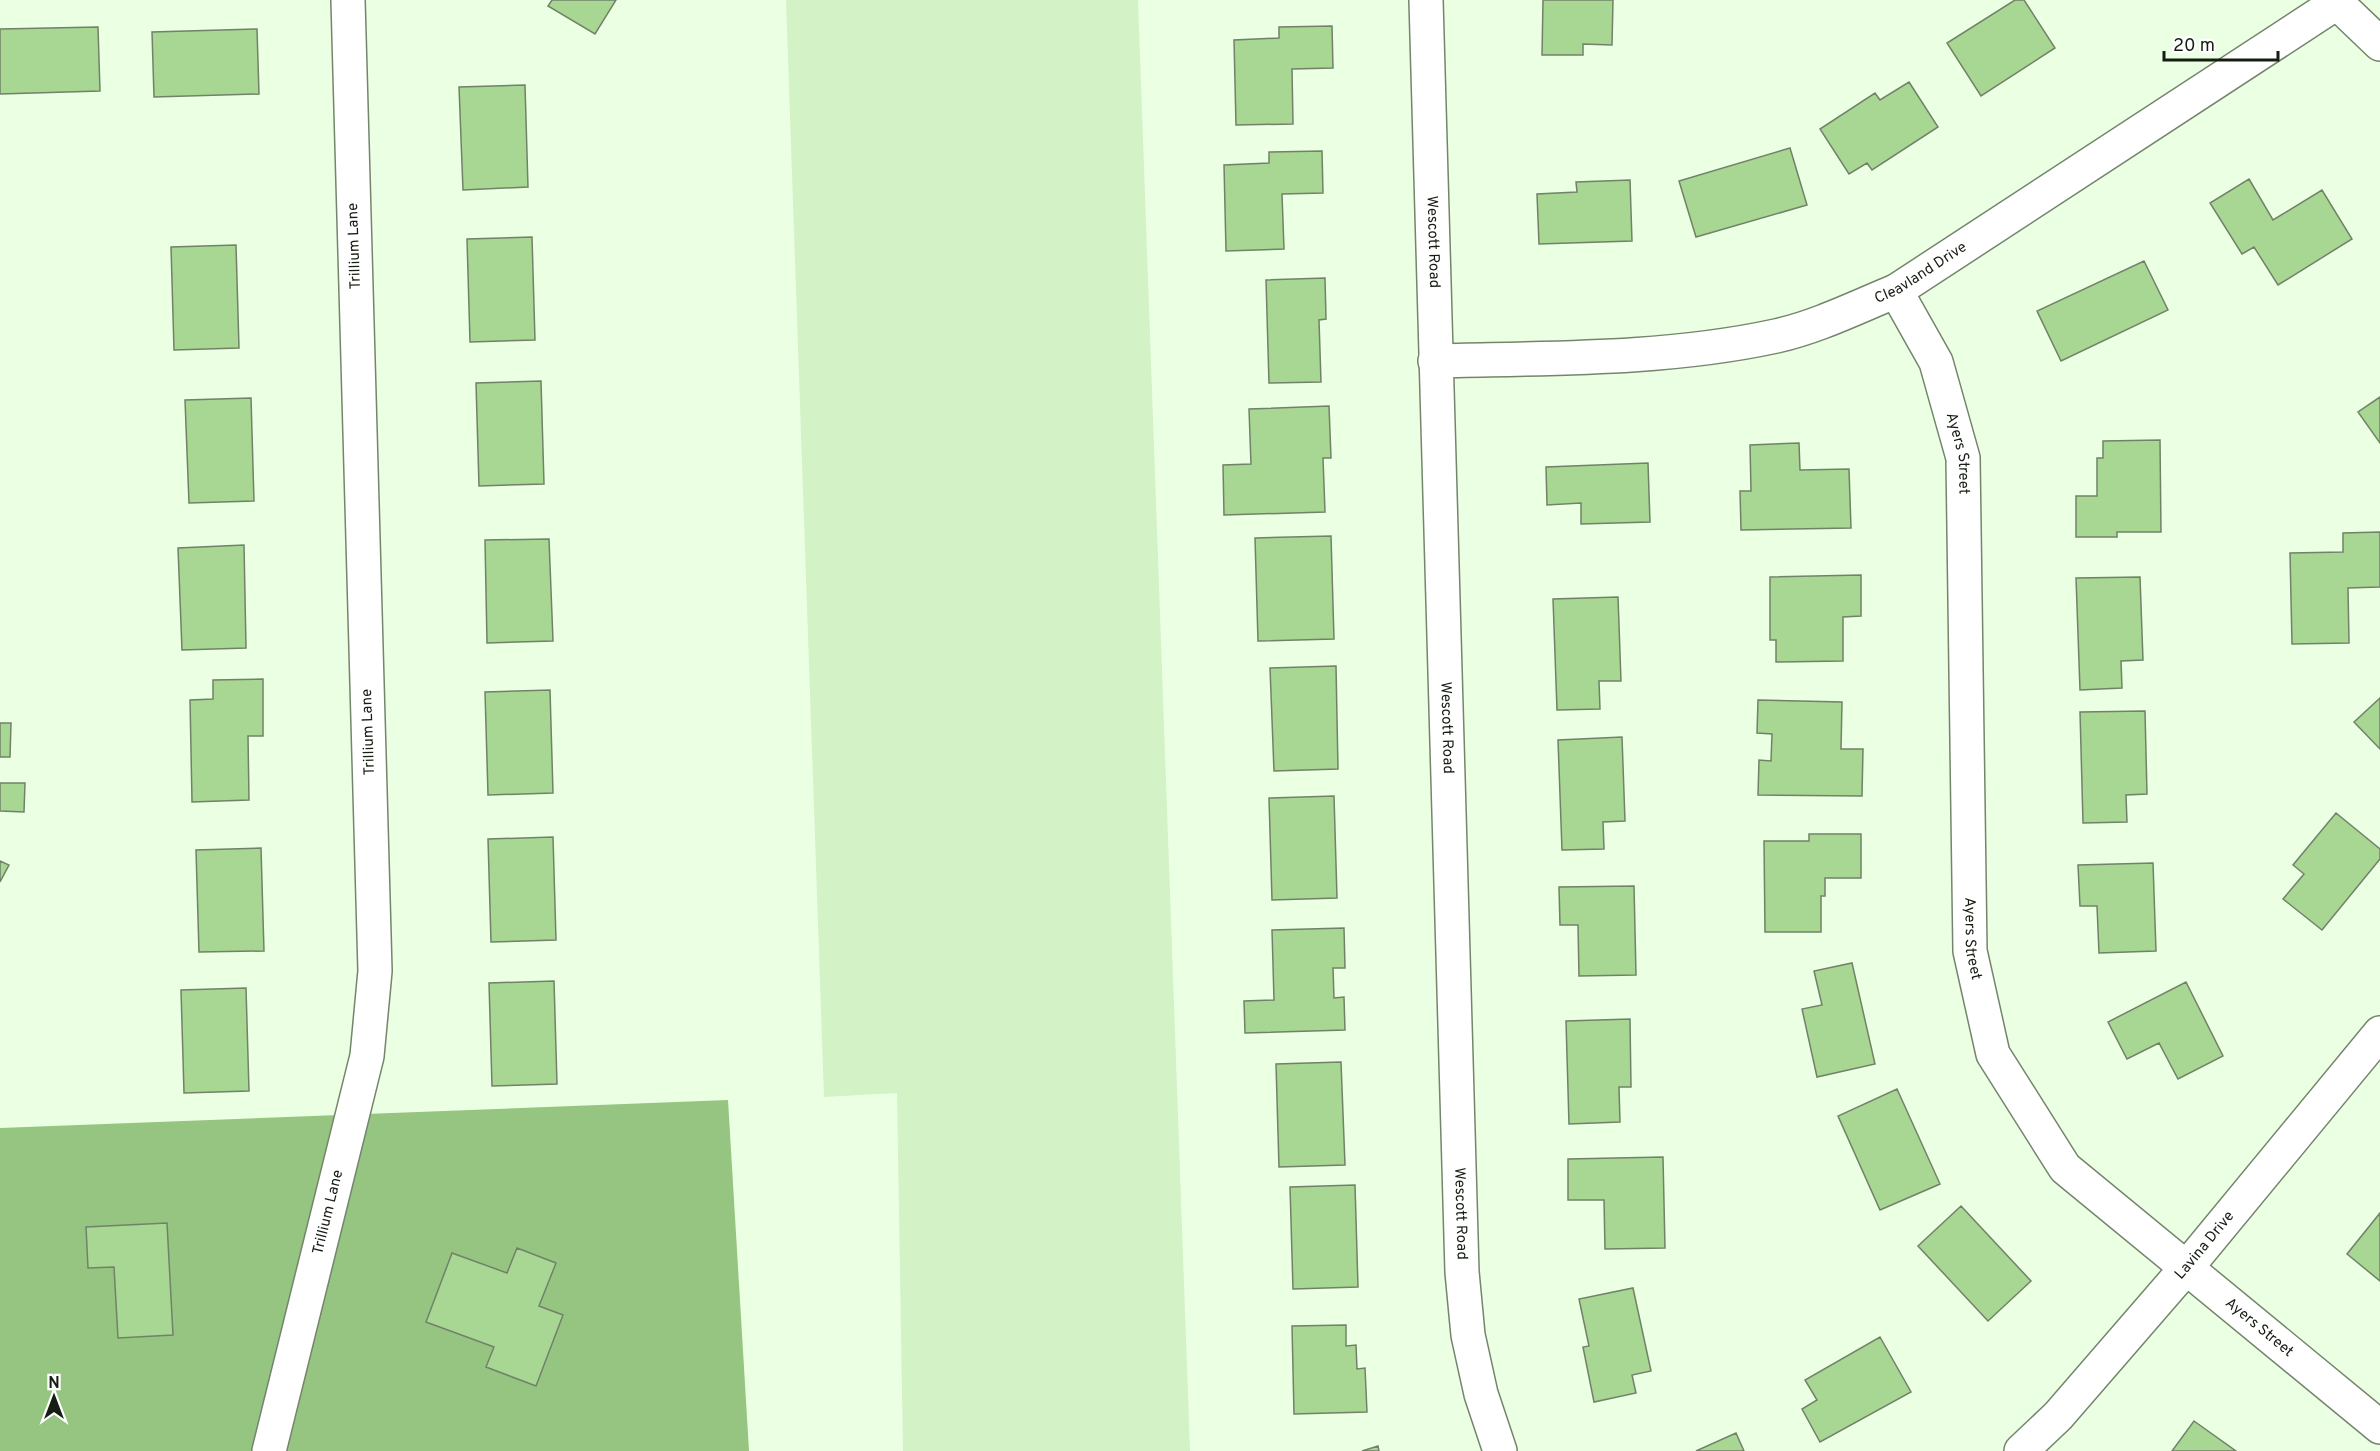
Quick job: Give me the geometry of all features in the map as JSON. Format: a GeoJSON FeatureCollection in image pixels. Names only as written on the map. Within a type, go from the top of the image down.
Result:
{"type":"FeatureCollection","features":[{"type":"Feature","properties":{"kind":"street","name":"Trillium Lane"},"geometry":{"type":"LineString","coordinates":[[269,1451],[367,1056],[375,971],[348,0]]}},
{"type":"Feature","properties":{"kind":"street","name":"Wescott Road"},"geometry":{"type":"LineString","coordinates":[[1426,0],[1462,1272],[1468,1335],[1481,1394],[1500,1451]]}},
{"type":"Feature","properties":{"kind":"street","name":"Cleavland Drive"},"geometry":{"type":"LineString","coordinates":[[1436,361],[1610,356],[1712,348],[1779,335],[1834,316],[1896,291],[2337,1]]}},
{"type":"Feature","properties":{"kind":"street"},"geometry":{"type":"LineString","coordinates":[[2337,1],[2380,44]]}},
{"type":"Feature","properties":{"kind":"street","name":"Ayers Street"},"geometry":{"type":"LineString","coordinates":[[1896,291],[1936,362],[1963,458],[1970,951],[1993,1054],[2066,1168],[2380,1426]]}},
{"type":"Feature","properties":{"kind":"street","name":"Lavina Drive"},"geometry":{"type":"LineString","coordinates":[[2021,1451],[2058,1416],[2187,1267],[2380,1033]]}},
{"type":"Feature","properties":{"kind":"green space"},"geometry":{"type":"Polygon","coordinates":[[[786,0],[1138,0],[1190,1451],[903,1451],[897,1093],[824,1097],[786,0]]]}},
{"type":"Feature","properties":{"kind":"green space"},"geometry":{"type":"Polygon","coordinates":[[[728,1100],[749,1451],[0,1451],[0,1128],[728,1100]]]}},
{"type":"Feature","properties":{"kind":"building"},"geometry":{"type":"Polygon","coordinates":[[[552,0],[616,0],[595,34],[548,6],[552,0]]]}},
{"type":"Feature","properties":{"kind":"building"},"geometry":{"type":"Polygon","coordinates":[[[1543,0],[1613,0],[1612,45],[1583,44],[1583,55],[1542,55],[1543,0]]]}},
{"type":"Feature","properties":{"kind":"building"},"geometry":{"type":"Polygon","coordinates":[[[2015,0],[2024,0],[2055,48],[1981,96],[1947,43],[2015,0]]]}},
{"type":"Feature","properties":{"kind":"building"},"geometry":{"type":"Polygon","coordinates":[[[1332,26],[1333,68],[1292,69],[1293,124],[1236,125],[1234,40],[1279,38],[1279,27],[1332,26]]]}},
{"type":"Feature","properties":{"kind":"building"},"geometry":{"type":"Polygon","coordinates":[[[98,27],[100,91],[0,94],[0,29],[98,27]]]}},
{"type":"Feature","properties":{"kind":"building"},"geometry":{"type":"Polygon","coordinates":[[[257,29],[259,94],[154,97],[152,32],[257,29]]]}},
{"type":"Feature","properties":{"kind":"building"},"geometry":{"type":"Polygon","coordinates":[[[1909,82],[1938,127],[1872,170],[1867,163],[1849,174],[1820,129],[1875,93],[1880,100],[1909,82]]]}},
{"type":"Feature","properties":{"kind":"building"},"geometry":{"type":"Polygon","coordinates":[[[525,85],[528,187],[463,190],[459,87],[525,85]]]}},
{"type":"Feature","properties":{"kind":"building"},"geometry":{"type":"Polygon","coordinates":[[[1790,148],[1807,205],[1696,237],[1679,181],[1790,148]]]}},
{"type":"Feature","properties":{"kind":"building"},"geometry":{"type":"Polygon","coordinates":[[[1322,151],[1323,193],[1282,194],[1284,249],[1226,251],[1224,165],[1269,163],[1269,152],[1322,151]]]}},
{"type":"Feature","properties":{"kind":"building"},"geometry":{"type":"Polygon","coordinates":[[[2249,179],[2273,220],[2322,190],[2352,239],[2278,285],[2254,247],[2242,254],[2210,203],[2249,179]]]}},
{"type":"Feature","properties":{"kind":"building"},"geometry":{"type":"Polygon","coordinates":[[[1630,180],[1632,241],[1539,244],[1537,194],[1577,192],[1576,182],[1630,180]]]}},
{"type":"Feature","properties":{"kind":"building"},"geometry":{"type":"Polygon","coordinates":[[[532,237],[535,340],[470,342],[467,239],[532,237]]]}},
{"type":"Feature","properties":{"kind":"building"},"geometry":{"type":"Polygon","coordinates":[[[236,245],[239,348],[174,350],[171,247],[236,245]]]}},
{"type":"Feature","properties":{"kind":"building"},"geometry":{"type":"Polygon","coordinates":[[[2144,261],[2168,310],[2061,361],[2037,311],[2144,261]]]}},
{"type":"Feature","properties":{"kind":"building"},"geometry":{"type":"Polygon","coordinates":[[[1325,278],[1326,319],[1319,320],[1321,382],[1269,383],[1266,280],[1325,278]]]}},
{"type":"Feature","properties":{"kind":"building"},"geometry":{"type":"Polygon","coordinates":[[[541,381],[544,484],[479,486],[476,383],[541,381]]]}},
{"type":"Feature","properties":{"kind":"building"},"geometry":{"type":"Polygon","coordinates":[[[2380,397],[2380,443],[2358,412],[2380,397]]]}},
{"type":"Feature","properties":{"kind":"building"},"geometry":{"type":"Polygon","coordinates":[[[251,398],[254,501],[189,503],[185,400],[251,398]]]}},
{"type":"Feature","properties":{"kind":"building"},"geometry":{"type":"Polygon","coordinates":[[[1329,406],[1331,458],[1323,458],[1325,512],[1224,515],[1223,465],[1251,464],[1249,409],[1329,406]]]}},
{"type":"Feature","properties":{"kind":"building"},"geometry":{"type":"Polygon","coordinates":[[[2160,440],[2161,532],[2117,532],[2117,537],[2076,537],[2076,496],[2097,496],[2097,458],[2103,458],[2103,441],[2160,440]]]}},
{"type":"Feature","properties":{"kind":"building"},"geometry":{"type":"Polygon","coordinates":[[[1799,443],[1800,470],[1849,469],[1851,528],[1741,530],[1740,491],[1751,491],[1750,445],[1799,443]]]}},
{"type":"Feature","properties":{"kind":"building"},"geometry":{"type":"Polygon","coordinates":[[[1648,463],[1650,522],[1581,524],[1581,503],[1547,505],[1546,467],[1648,463]]]}},
{"type":"Feature","properties":{"kind":"building"},"geometry":{"type":"Polygon","coordinates":[[[2380,532],[2380,587],[2348,588],[2349,643],[2292,644],[2290,553],[2343,552],[2343,533],[2380,532]]]}},
{"type":"Feature","properties":{"kind":"building"},"geometry":{"type":"Polygon","coordinates":[[[1331,536],[1334,639],[1258,641],[1255,538],[1331,536]]]}},
{"type":"Feature","properties":{"kind":"building"},"geometry":{"type":"Polygon","coordinates":[[[549,539],[553,641],[487,643],[485,540],[549,539]]]}},
{"type":"Feature","properties":{"kind":"building"},"geometry":{"type":"Polygon","coordinates":[[[244,545],[246,648],[182,650],[178,548],[244,545]]]}},
{"type":"Feature","properties":{"kind":"building"},"geometry":{"type":"Polygon","coordinates":[[[1861,575],[1861,616],[1843,617],[1843,661],[1776,662],[1776,640],[1770,640],[1770,577],[1861,575]]]}},
{"type":"Feature","properties":{"kind":"building"},"geometry":{"type":"Polygon","coordinates":[[[2140,577],[2143,660],[2121,661],[2122,688],[2080,690],[2076,578],[2140,577]]]}},
{"type":"Feature","properties":{"kind":"building"},"geometry":{"type":"Polygon","coordinates":[[[1618,597],[1621,681],[1599,681],[1600,709],[1557,710],[1553,599],[1618,597]]]}},
{"type":"Feature","properties":{"kind":"building"},"geometry":{"type":"Polygon","coordinates":[[[1336,666],[1338,769],[1274,771],[1270,668],[1336,666]]]}},
{"type":"Feature","properties":{"kind":"building"},"geometry":{"type":"Polygon","coordinates":[[[263,679],[263,736],[248,736],[249,800],[192,802],[190,700],[213,699],[213,680],[263,679]]]}},
{"type":"Feature","properties":{"kind":"building"},"geometry":{"type":"Polygon","coordinates":[[[550,690],[553,793],[488,795],[485,692],[550,690]]]}},
{"type":"Feature","properties":{"kind":"building"},"geometry":{"type":"Polygon","coordinates":[[[2380,698],[2380,749],[2354,722],[2380,698]]]}},
{"type":"Feature","properties":{"kind":"building"},"geometry":{"type":"Polygon","coordinates":[[[1758,700],[1842,702],[1841,749],[1863,749],[1862,796],[1758,795],[1759,760],[1771,761],[1772,734],[1757,733],[1758,700]]]}},
{"type":"Feature","properties":{"kind":"building"},"geometry":{"type":"Polygon","coordinates":[[[2145,711],[2147,794],[2126,795],[2127,822],[2083,823],[2080,712],[2145,711]]]}},
{"type":"Feature","properties":{"kind":"building"},"geometry":{"type":"Polygon","coordinates":[[[0,723],[11,723],[10,757],[0,757],[0,723]]]}},
{"type":"Feature","properties":{"kind":"building"},"geometry":{"type":"Polygon","coordinates":[[[1622,737],[1625,821],[1603,822],[1604,849],[1562,850],[1558,740],[1622,737]]]}},
{"type":"Feature","properties":{"kind":"building"},"geometry":{"type":"Polygon","coordinates":[[[0,783],[25,783],[24,812],[0,811],[0,783]]]}},
{"type":"Feature","properties":{"kind":"building"},"geometry":{"type":"Polygon","coordinates":[[[1334,796],[1337,898],[1272,900],[1269,798],[1334,796]]]}},
{"type":"Feature","properties":{"kind":"building"},"geometry":{"type":"Polygon","coordinates":[[[2336,813],[2380,849],[2380,859],[2322,930],[2283,899],[2304,874],[2293,865],[2336,813]]]}},
{"type":"Feature","properties":{"kind":"building"},"geometry":{"type":"Polygon","coordinates":[[[1809,834],[1861,834],[1861,878],[1825,878],[1825,896],[1821,896],[1821,932],[1765,932],[1764,841],[1809,841],[1809,834]]]}},
{"type":"Feature","properties":{"kind":"building"},"geometry":{"type":"Polygon","coordinates":[[[553,837],[556,940],[491,942],[488,839],[553,837]]]}},
{"type":"Feature","properties":{"kind":"building"},"geometry":{"type":"Polygon","coordinates":[[[261,848],[264,951],[199,952],[196,850],[261,848]]]}},
{"type":"Feature","properties":{"kind":"building"},"geometry":{"type":"Polygon","coordinates":[[[0,861],[9,865],[0,882],[0,861]]]}},
{"type":"Feature","properties":{"kind":"building"},"geometry":{"type":"Polygon","coordinates":[[[2153,863],[2156,951],[2099,953],[2097,906],[2080,906],[2078,865],[2153,863]]]}},
{"type":"Feature","properties":{"kind":"building"},"geometry":{"type":"Polygon","coordinates":[[[1634,886],[1636,975],[1579,976],[1578,925],[1560,925],[1559,887],[1634,886]]]}},
{"type":"Feature","properties":{"kind":"building"},"geometry":{"type":"Polygon","coordinates":[[[1344,928],[1345,968],[1333,968],[1334,998],[1344,997],[1345,1030],[1245,1033],[1244,1001],[1274,1000],[1272,930],[1344,928]]]}},
{"type":"Feature","properties":{"kind":"building"},"geometry":{"type":"Polygon","coordinates":[[[1852,963],[1875,1064],[1817,1077],[1802,1009],[1822,1005],[1814,971],[1852,963]]]}},
{"type":"Feature","properties":{"kind":"building"},"geometry":{"type":"Polygon","coordinates":[[[554,981],[557,1084],[492,1086],[489,983],[554,981]]]}},
{"type":"Feature","properties":{"kind":"building"},"geometry":{"type":"Polygon","coordinates":[[[2186,982],[2223,1056],[2178,1079],[2159,1043],[2127,1059],[2108,1022],[2186,982]]]}},
{"type":"Feature","properties":{"kind":"building"},"geometry":{"type":"Polygon","coordinates":[[[246,988],[249,1091],[184,1093],[181,990],[246,988]]]}},
{"type":"Feature","properties":{"kind":"building"},"geometry":{"type":"Polygon","coordinates":[[[1630,1019],[1631,1087],[1619,1087],[1620,1122],[1569,1124],[1566,1021],[1630,1019]]]}},
{"type":"Feature","properties":{"kind":"building"},"geometry":{"type":"Polygon","coordinates":[[[1341,1062],[1345,1165],[1279,1167],[1276,1064],[1341,1062]]]}},
{"type":"Feature","properties":{"kind":"building"},"geometry":{"type":"Polygon","coordinates":[[[1897,1089],[1940,1184],[1880,1210],[1838,1116],[1897,1089]]]}},
{"type":"Feature","properties":{"kind":"building"},"geometry":{"type":"Polygon","coordinates":[[[1663,1157],[1665,1248],[1605,1249],[1604,1200],[1568,1200],[1568,1159],[1663,1157]]]}},
{"type":"Feature","properties":{"kind":"building"},"geometry":{"type":"Polygon","coordinates":[[[1355,1185],[1358,1287],[1293,1289],[1290,1187],[1355,1185]]]}},
{"type":"Feature","properties":{"kind":"building"},"geometry":{"type":"Polygon","coordinates":[[[1961,1206],[2031,1281],[1988,1321],[1918,1246],[1961,1206]]]}},
{"type":"Feature","properties":{"kind":"building"},"geometry":{"type":"Polygon","coordinates":[[[2380,1213],[2380,1281],[2347,1254],[2380,1213]]]}},
{"type":"Feature","properties":{"kind":"building"},"geometry":{"type":"Polygon","coordinates":[[[167,1223],[173,1335],[118,1338],[114,1267],[88,1268],[86,1227],[167,1223]]]}},
{"type":"Feature","properties":{"kind":"building"},"geometry":{"type":"Polygon","coordinates":[[[517,1248],[556,1263],[539,1306],[563,1315],[536,1386],[486,1367],[494,1347],[426,1322],[452,1253],[507,1273],[517,1248]]]}},
{"type":"Feature","properties":{"kind":"building"},"geometry":{"type":"Polygon","coordinates":[[[1633,1288],[1651,1371],[1632,1375],[1636,1393],[1594,1402],[1583,1347],[1589,1346],[1579,1299],[1633,1288]]]}},
{"type":"Feature","properties":{"kind":"building"},"geometry":{"type":"Polygon","coordinates":[[[1346,1325],[1346,1346],[1356,1345],[1357,1369],[1365,1368],[1367,1412],[1294,1414],[1292,1326],[1346,1325]]]}},
{"type":"Feature","properties":{"kind":"building"},"geometry":{"type":"Polygon","coordinates":[[[1880,1337],[1911,1392],[1820,1442],[1802,1409],[1817,1400],[1805,1380],[1880,1337]]]}},
{"type":"Feature","properties":{"kind":"building"},"geometry":{"type":"Polygon","coordinates":[[[2194,1421],[2236,1451],[2172,1451],[2194,1421]]]}},
{"type":"Feature","properties":{"kind":"building"},"geometry":{"type":"Polygon","coordinates":[[[1736,1433],[1744,1451],[1696,1451],[1736,1433]]]}},
{"type":"Feature","properties":{"kind":"building"},"geometry":{"type":"Polygon","coordinates":[[[1378,1446],[1379,1451],[1362,1451],[1378,1446]]]}}]}
